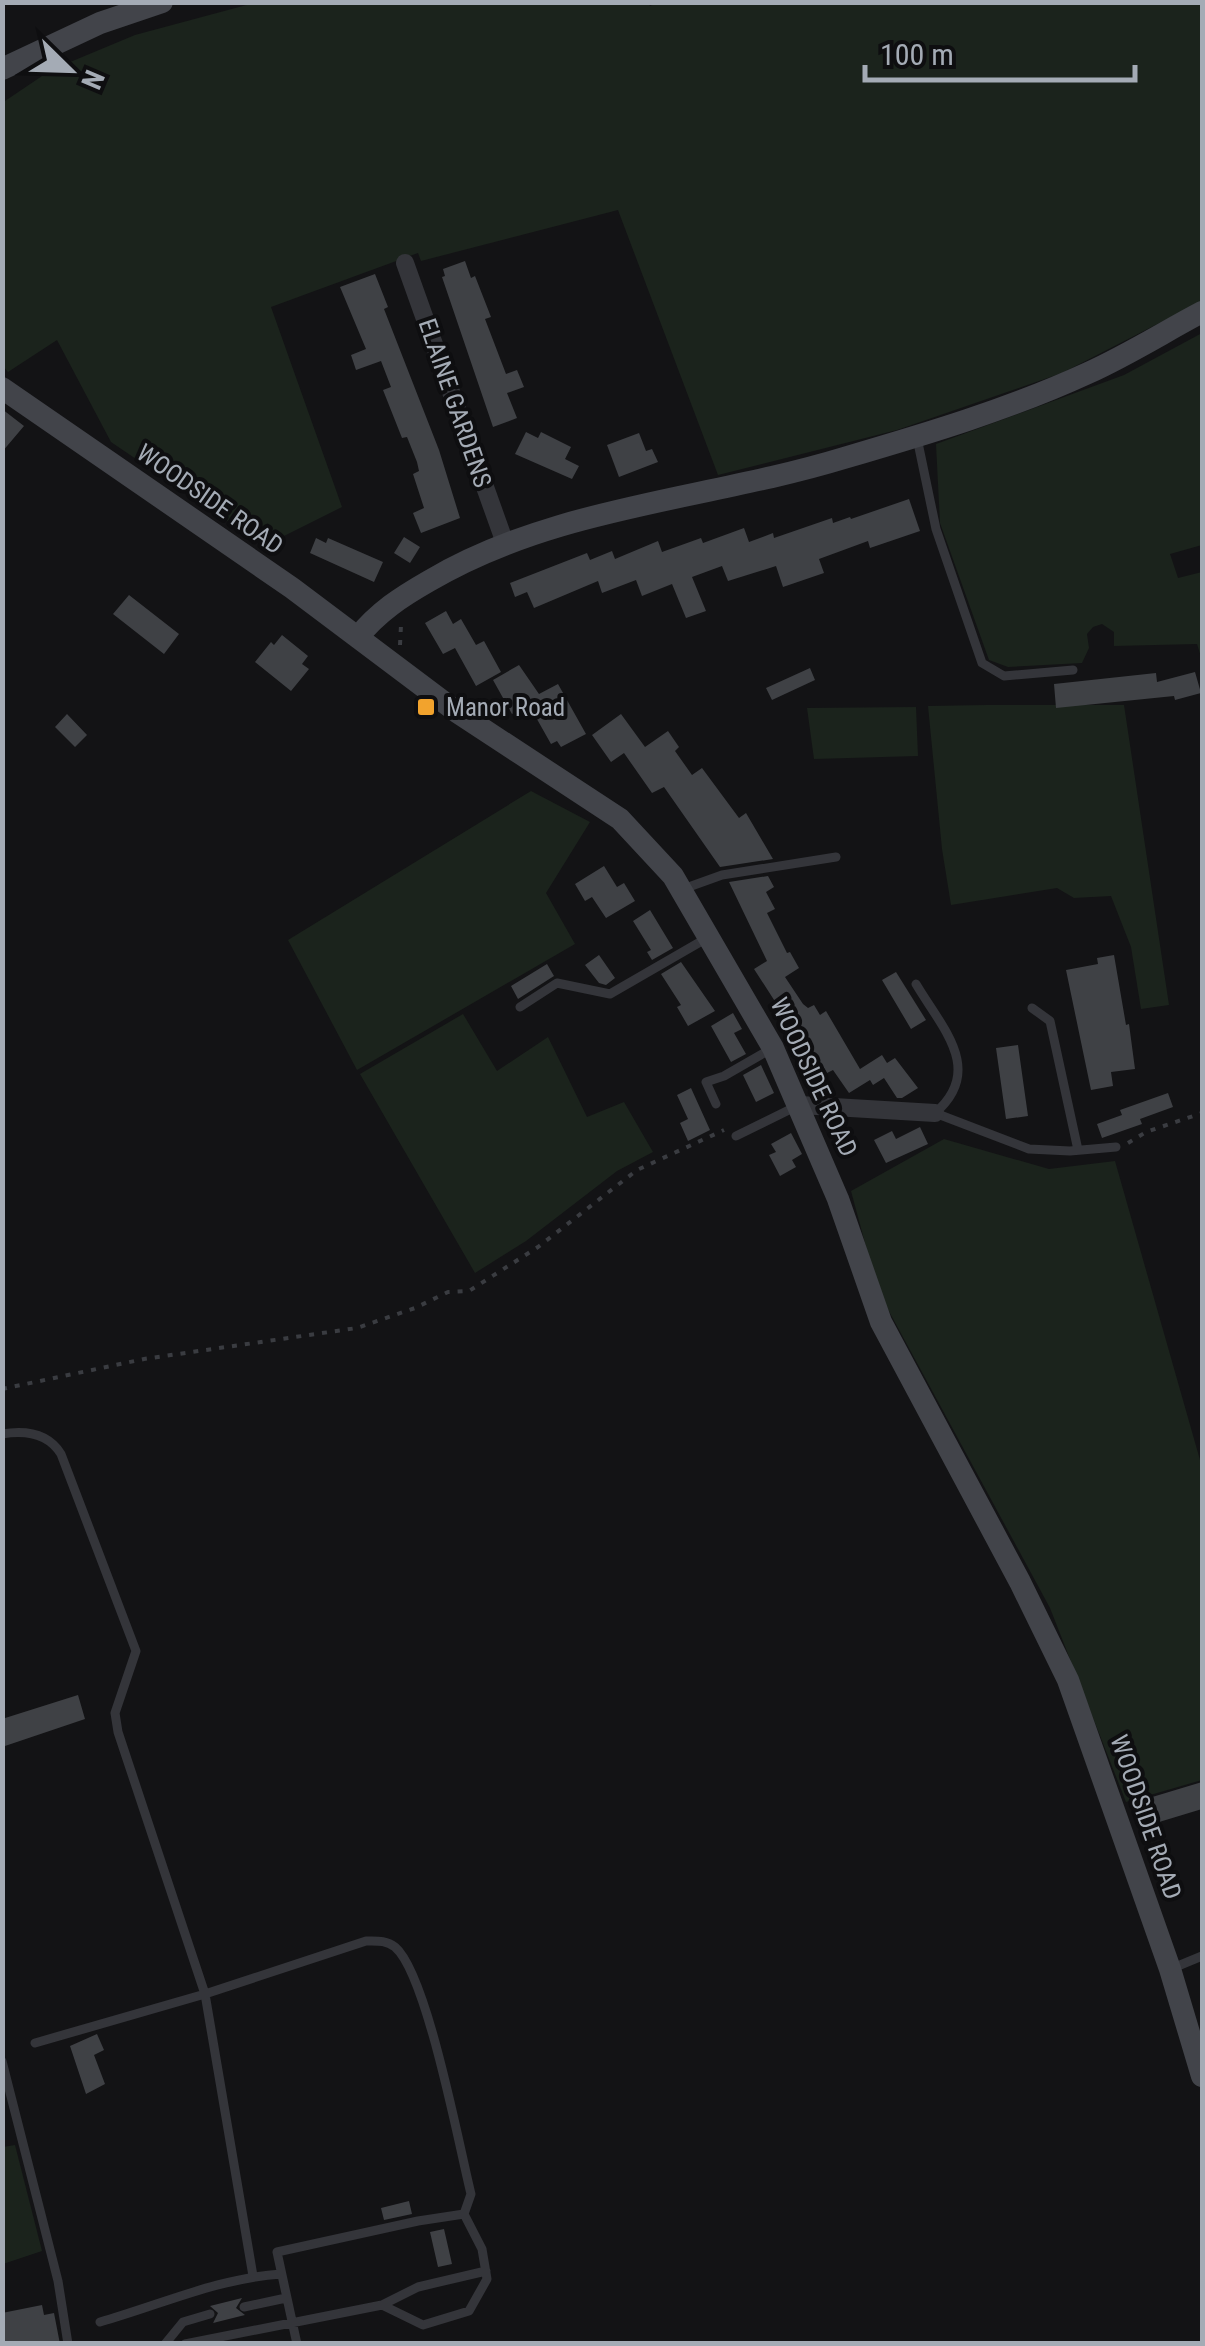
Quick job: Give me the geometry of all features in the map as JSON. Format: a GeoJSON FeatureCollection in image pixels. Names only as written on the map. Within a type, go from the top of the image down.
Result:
{"type":"FeatureCollection","features":[{"type":"Feature","properties":{"kind":"street"},"geometry":{"type":"LineString","coordinates":[[2,69],[100,24],[162,2]]}},
{"type":"Feature","properties":{"kind":"street","name":"ELAINE GARDENS"},"geometry":{"type":"LineString","coordinates":[[405,263],[504,544]]}},
{"type":"Feature","properties":{"kind":"street"},"geometry":{"type":"LineString","coordinates":[[358,637],[373,618],[398,599],[504,544],[576,520],[774,477],[982,414],[1087,374],[1202,312]]}},
{"type":"Feature","properties":{"kind":"street","name":"WOODSIDE ROAD"},"geometry":{"type":"LineString","coordinates":[[2,388],[358,637],[457,712],[620,819],[661,861],[773,1048],[838,1199],[881,1322],[1068,1680],[1170,1970],[1202,2076]]}},
{"type":"Feature","properties":{"kind":"street"},"geometry":{"type":"LineString","coordinates":[[800,1105],[935,1113]]}},
{"type":"Feature","properties":{"kind":"lane"},"geometry":{"type":"LineString","coordinates":[[916,435],[936,529],[982,663],[1004,676],[1073,670]]}},
{"type":"Feature","properties":{"kind":"lane"},"geometry":{"type":"LineString","coordinates":[[681,890],[722,876],[836,858]]}},
{"type":"Feature","properties":{"kind":"lane"},"geometry":{"type":"LineString","coordinates":[[520,1007],[558,983],[610,994],[710,937]]}},
{"type":"Feature","properties":{"kind":"lane"},"geometry":{"type":"LineString","coordinates":[[916,984],[956,1052],[960,1069],[950,1100],[935,1113],[1029,1149],[1116,1147]]}},
{"type":"Feature","properties":{"kind":"lane"},"geometry":{"type":"LineString","coordinates":[[1032,1008],[1050,1021],[1078,1150]]}},
{"type":"Feature","properties":{"kind":"lane"},"geometry":{"type":"LineString","coordinates":[[716,1104],[706,1082],[773,1048]]}},
{"type":"Feature","properties":{"kind":"lane"},"geometry":{"type":"LineString","coordinates":[[736,1136],[800,1105]]}},
{"type":"Feature","properties":{"kind":"lane"},"geometry":{"type":"LineString","coordinates":[[2,1434],[22,1432],[54,1442],[136,1650],[115,1713],[118,1732],[205,1994],[253,2276]]}},
{"type":"Feature","properties":{"kind":"lane"},"geometry":{"type":"LineString","coordinates":[[35,2044],[366,1941],[381,1940],[399,1950],[416,1979],[441,2066],[471,2194],[464,2214],[482,2248],[487,2279],[468,2311],[422,2325],[382,2304]]}},
{"type":"Feature","properties":{"kind":"lane"},"geometry":{"type":"LineString","coordinates":[[1170,1970],[1202,1956]]}},
{"type":"Feature","properties":{"kind":"lane"},"geometry":{"type":"LineString","coordinates":[[2,2060],[58,2281],[68,2344]]}},
{"type":"Feature","properties":{"kind":"lane"},"geometry":{"type":"LineString","coordinates":[[297,2344],[277,2252],[418,2220],[464,2214]]}},
{"type":"Feature","properties":{"kind":"lane"},"geometry":{"type":"LineString","coordinates":[[185,2344],[382,2304],[418,2286],[486,2270]]}},
{"type":"Feature","properties":{"kind":"lane"},"geometry":{"type":"LineString","coordinates":[[100,2322],[175,2296],[253,2276],[281,2274]]}},
{"type":"Feature","properties":{"kind":"lane"},"geometry":{"type":"LineString","coordinates":[[244,2307],[286,2298]]}},
{"type":"Feature","properties":{"kind":"lane"},"geometry":{"type":"LineString","coordinates":[[165,2344],[182,2322],[210,2314]]}},
{"type":"Feature","properties":{"kind":"path"},"geometry":{"type":"LineString","coordinates":[[401,618],[399,642],[407,674]]}},
{"type":"Feature","properties":{"kind":"path"},"geometry":{"type":"LineString","coordinates":[[1116,1147],[1202,1112]]}},
{"type":"Feature","properties":{"kind":"path"},"geometry":{"type":"LineString","coordinates":[[2,1389],[144,1359],[358,1328],[448,1292],[469,1292],[566,1226],[637,1170],[726,1130]]}},
{"type":"Feature","properties":{"kind":"shaded area"},"geometry":{"type":"Polygon","coordinates":[[[647,2],[650,6],[659,2],[1202,3],[1202,301],[1062,373],[897,430],[718,475],[618,210],[421,261],[418,253],[271,307],[342,507],[264,546],[111,442],[57,340],[8,372],[3,366],[2,103],[51,70],[135,35],[254,3],[647,2]]]}},
{"type":"Feature","properties":{"kind":"shaded area"},"geometry":{"type":"Polygon","coordinates":[[[1202,333],[1202,545],[1170,554],[1178,578],[1202,572],[1202,660],[1197,644],[1114,646],[1114,632],[1102,624],[1087,634],[1089,648],[1082,663],[1008,667],[989,660],[940,523],[936,444],[1124,375],[1202,333]]]}},
{"type":"Feature","properties":{"kind":"shaded area"},"geometry":{"type":"Polygon","coordinates":[[[1124,705],[1169,1005],[1141,1009],[1131,947],[1111,896],[1074,898],[1057,888],[951,905],[928,706],[1124,705]]]}},
{"type":"Feature","properties":{"kind":"shaded area"},"geometry":{"type":"Polygon","coordinates":[[[916,707],[918,756],[814,759],[807,708],[916,707]]]}},
{"type":"Feature","properties":{"kind":"shaded area"},"geometry":{"type":"Polygon","coordinates":[[[531,791],[590,822],[546,893],[575,944],[357,1070],[288,940],[531,791]]]}},
{"type":"Feature","properties":{"kind":"shaded area"},"geometry":{"type":"Polygon","coordinates":[[[463,1014],[497,1071],[548,1037],[587,1117],[624,1102],[653,1152],[617,1171],[526,1241],[475,1273],[360,1074],[463,1014]]]}},
{"type":"Feature","properties":{"kind":"shaded area"},"geometry":{"type":"Polygon","coordinates":[[[944,1139],[1049,1169],[1115,1161],[1202,1467],[1202,1780],[1126,1802],[1050,1608],[878,1291],[851,1191],[944,1139]]]}},
{"type":"Feature","properties":{"kind":"shaded area"},"geometry":{"type":"Polygon","coordinates":[[[15,2145],[42,2251],[3,2264],[3,2147],[15,2145]]]}},
{"type":"Feature","properties":{"kind":"building"},"geometry":{"type":"Polygon","coordinates":[[[465,261],[491,317],[485,319],[506,374],[517,370],[524,387],[507,393],[517,418],[493,427],[442,277],[443,269],[465,261]]]}},
{"type":"Feature","properties":{"kind":"building"},"geometry":{"type":"Polygon","coordinates":[[[375,274],[388,307],[384,309],[439,450],[460,518],[421,533],[413,513],[424,508],[413,474],[419,471],[417,462],[407,437],[402,438],[383,390],[391,387],[381,361],[356,370],[351,355],[366,349],[340,287],[375,274]]]}},
{"type":"Feature","properties":{"kind":"building"},"geometry":{"type":"Polygon","coordinates":[[[2,409],[24,426],[2,452],[2,409]]]}},
{"type":"Feature","properties":{"kind":"building"},"geometry":{"type":"Polygon","coordinates":[[[526,432],[538,438],[541,432],[571,447],[565,459],[579,466],[572,479],[515,454],[526,432]]]}},
{"type":"Feature","properties":{"kind":"building"},"geometry":{"type":"Polygon","coordinates":[[[639,433],[646,451],[652,449],[658,462],[619,477],[607,445],[639,433]]]}},
{"type":"Feature","properties":{"kind":"building"},"geometry":{"type":"Polygon","coordinates":[[[909,499],[920,531],[870,548],[868,541],[819,559],[824,573],[783,587],[776,566],[728,581],[722,566],[692,577],[706,611],[686,618],[672,584],[642,596],[636,580],[602,593],[598,581],[534,608],[527,592],[515,597],[510,583],[587,553],[590,560],[612,551],[615,559],[658,541],[662,552],[744,528],[749,542],[773,533],[774,538],[832,518],[833,523],[851,519],[909,499]]]}},
{"type":"Feature","properties":{"kind":"building"},"geometry":{"type":"Polygon","coordinates":[[[404,537],[420,547],[410,563],[394,553],[404,537]]]}},
{"type":"Feature","properties":{"kind":"building"},"geometry":{"type":"Polygon","coordinates":[[[316,538],[326,543],[328,538],[383,562],[374,582],[310,553],[316,538]]]}},
{"type":"Feature","properties":{"kind":"building"},"geometry":{"type":"Polygon","coordinates":[[[129,595],[179,634],[164,654],[113,614],[129,595]]]}},
{"type":"Feature","properties":{"kind":"building"},"geometry":{"type":"Polygon","coordinates":[[[446,611],[453,624],[461,619],[476,645],[484,641],[501,672],[476,686],[455,648],[443,654],[425,623],[446,611]]]}},
{"type":"Feature","properties":{"kind":"building"},"geometry":{"type":"Polygon","coordinates":[[[282,635],[308,656],[302,664],[309,669],[291,691],[255,662],[282,635]]]}},
{"type":"Feature","properties":{"kind":"building"},"geometry":{"type":"Polygon","coordinates":[[[519,665],[539,694],[558,684],[586,734],[561,747],[557,741],[551,744],[529,705],[512,714],[493,680],[519,665]]]}},
{"type":"Feature","properties":{"kind":"building"},"geometry":{"type":"Polygon","coordinates":[[[810,668],[815,680],[772,700],[766,688],[810,668]]]}},
{"type":"Feature","properties":{"kind":"building"},"geometry":{"type":"Polygon","coordinates":[[[1195,672],[1201,693],[1175,700],[1174,696],[1056,708],[1054,684],[1156,673],[1157,682],[1195,672]]]}},
{"type":"Feature","properties":{"kind":"building"},"geometry":{"type":"Polygon","coordinates":[[[67,714],[87,735],[75,747],[55,727],[67,714]]]}},
{"type":"Feature","properties":{"kind":"building"},"geometry":{"type":"Polygon","coordinates":[[[621,714],[645,747],[668,731],[679,747],[675,751],[692,775],[702,768],[739,818],[746,813],[773,859],[720,867],[664,787],[652,793],[624,753],[611,762],[592,735],[621,714]]]}},
{"type":"Feature","properties":{"kind":"building"},"geometry":{"type":"Polygon","coordinates":[[[604,866],[617,887],[624,883],[635,901],[606,918],[592,897],[585,901],[575,884],[604,866]]]}},
{"type":"Feature","properties":{"kind":"building"},"geometry":{"type":"Polygon","coordinates":[[[768,876],[774,887],[766,892],[775,909],[767,913],[799,968],[785,977],[803,1004],[808,1008],[814,1005],[820,1015],[826,1011],[860,1069],[882,1055],[887,1063],[895,1058],[918,1088],[897,1098],[884,1078],[873,1085],[870,1080],[849,1093],[833,1070],[827,1073],[780,1000],[776,1003],[754,969],[767,961],[729,882],[768,876]]]}},
{"type":"Feature","properties":{"kind":"building"},"geometry":{"type":"Polygon","coordinates":[[[650,910],[673,948],[652,960],[647,952],[651,950],[633,921],[650,910]]]}},
{"type":"Feature","properties":{"kind":"building"},"geometry":{"type":"Polygon","coordinates":[[[599,955],[615,978],[606,985],[599,983],[585,965],[599,955]]]}},
{"type":"Feature","properties":{"kind":"building"},"geometry":{"type":"Polygon","coordinates":[[[1114,955],[1135,1069],[1111,1072],[1113,1086],[1091,1090],[1066,970],[1098,964],[1097,958],[1114,955]]]}},
{"type":"Feature","properties":{"kind":"building"},"geometry":{"type":"Polygon","coordinates":[[[681,962],[715,1011],[688,1026],[677,1007],[681,1005],[661,974],[681,962]]]}},
{"type":"Feature","properties":{"kind":"building"},"geometry":{"type":"Polygon","coordinates":[[[547,964],[554,976],[518,999],[511,986],[547,964]]]}},
{"type":"Feature","properties":{"kind":"building"},"geometry":{"type":"Polygon","coordinates":[[[896,972],[926,1020],[911,1029],[882,980],[896,972]]]}},
{"type":"Feature","properties":{"kind":"building"},"geometry":{"type":"Polygon","coordinates":[[[733,1013],[742,1029],[734,1033],[746,1054],[731,1062],[711,1026],[733,1013]]]}},
{"type":"Feature","properties":{"kind":"building"},"geometry":{"type":"Polygon","coordinates":[[[1018,1045],[1028,1116],[1006,1119],[996,1048],[1018,1045]]]}},
{"type":"Feature","properties":{"kind":"building"},"geometry":{"type":"Polygon","coordinates":[[[761,1065],[774,1093],[756,1102],[743,1075],[761,1065]]]}},
{"type":"Feature","properties":{"kind":"building"},"geometry":{"type":"Polygon","coordinates":[[[691,1088],[710,1130],[688,1141],[680,1123],[688,1119],[677,1095],[691,1088]]]}},
{"type":"Feature","properties":{"kind":"building"},"geometry":{"type":"Polygon","coordinates":[[[1168,1093],[1173,1107],[1140,1119],[1142,1124],[1102,1138],[1097,1124],[1122,1115],[1120,1110],[1168,1093]]]}},
{"type":"Feature","properties":{"kind":"building"},"geometry":{"type":"Polygon","coordinates":[[[920,1127],[928,1144],[886,1163],[874,1140],[892,1131],[896,1139],[920,1127]]]}},
{"type":"Feature","properties":{"kind":"building"},"geometry":{"type":"Polygon","coordinates":[[[791,1133],[802,1154],[792,1160],[796,1167],[780,1176],[769,1155],[776,1152],[771,1144],[791,1133]]]}},
{"type":"Feature","properties":{"kind":"building"},"geometry":{"type":"Polygon","coordinates":[[[78,1695],[85,1719],[5,1746],[2,1719],[78,1695]]]}},
{"type":"Feature","properties":{"kind":"building"},"geometry":{"type":"Polygon","coordinates":[[[1202,1782],[1202,1809],[1146,1826],[1139,1801],[1202,1782]]]}},
{"type":"Feature","properties":{"kind":"building"},"geometry":{"type":"Polygon","coordinates":[[[97,2034],[104,2050],[94,2055],[105,2084],[86,2094],[70,2046],[97,2034]]]}},
{"type":"Feature","properties":{"kind":"building"},"geometry":{"type":"Polygon","coordinates":[[[409,2201],[412,2214],[384,2220],[381,2208],[409,2201]]]}},
{"type":"Feature","properties":{"kind":"building"},"geometry":{"type":"Polygon","coordinates":[[[444,2229],[452,2264],[438,2267],[430,2232],[444,2229]]]}},
{"type":"Feature","properties":{"kind":"building"},"geometry":{"type":"Polygon","coordinates":[[[242,2298],[236,2308],[245,2315],[213,2323],[218,2313],[210,2306],[242,2298]]]}},
{"type":"Feature","properties":{"kind":"building"},"geometry":{"type":"Polygon","coordinates":[[[42,2305],[44,2315],[54,2313],[60,2344],[2,2344],[2,2313],[42,2305]]]}},
{"type":"Feature","properties":{"kind":"place","name":"Manor Road"},"geometry":{"type":"Point","coordinates":[426,707]}}]}
